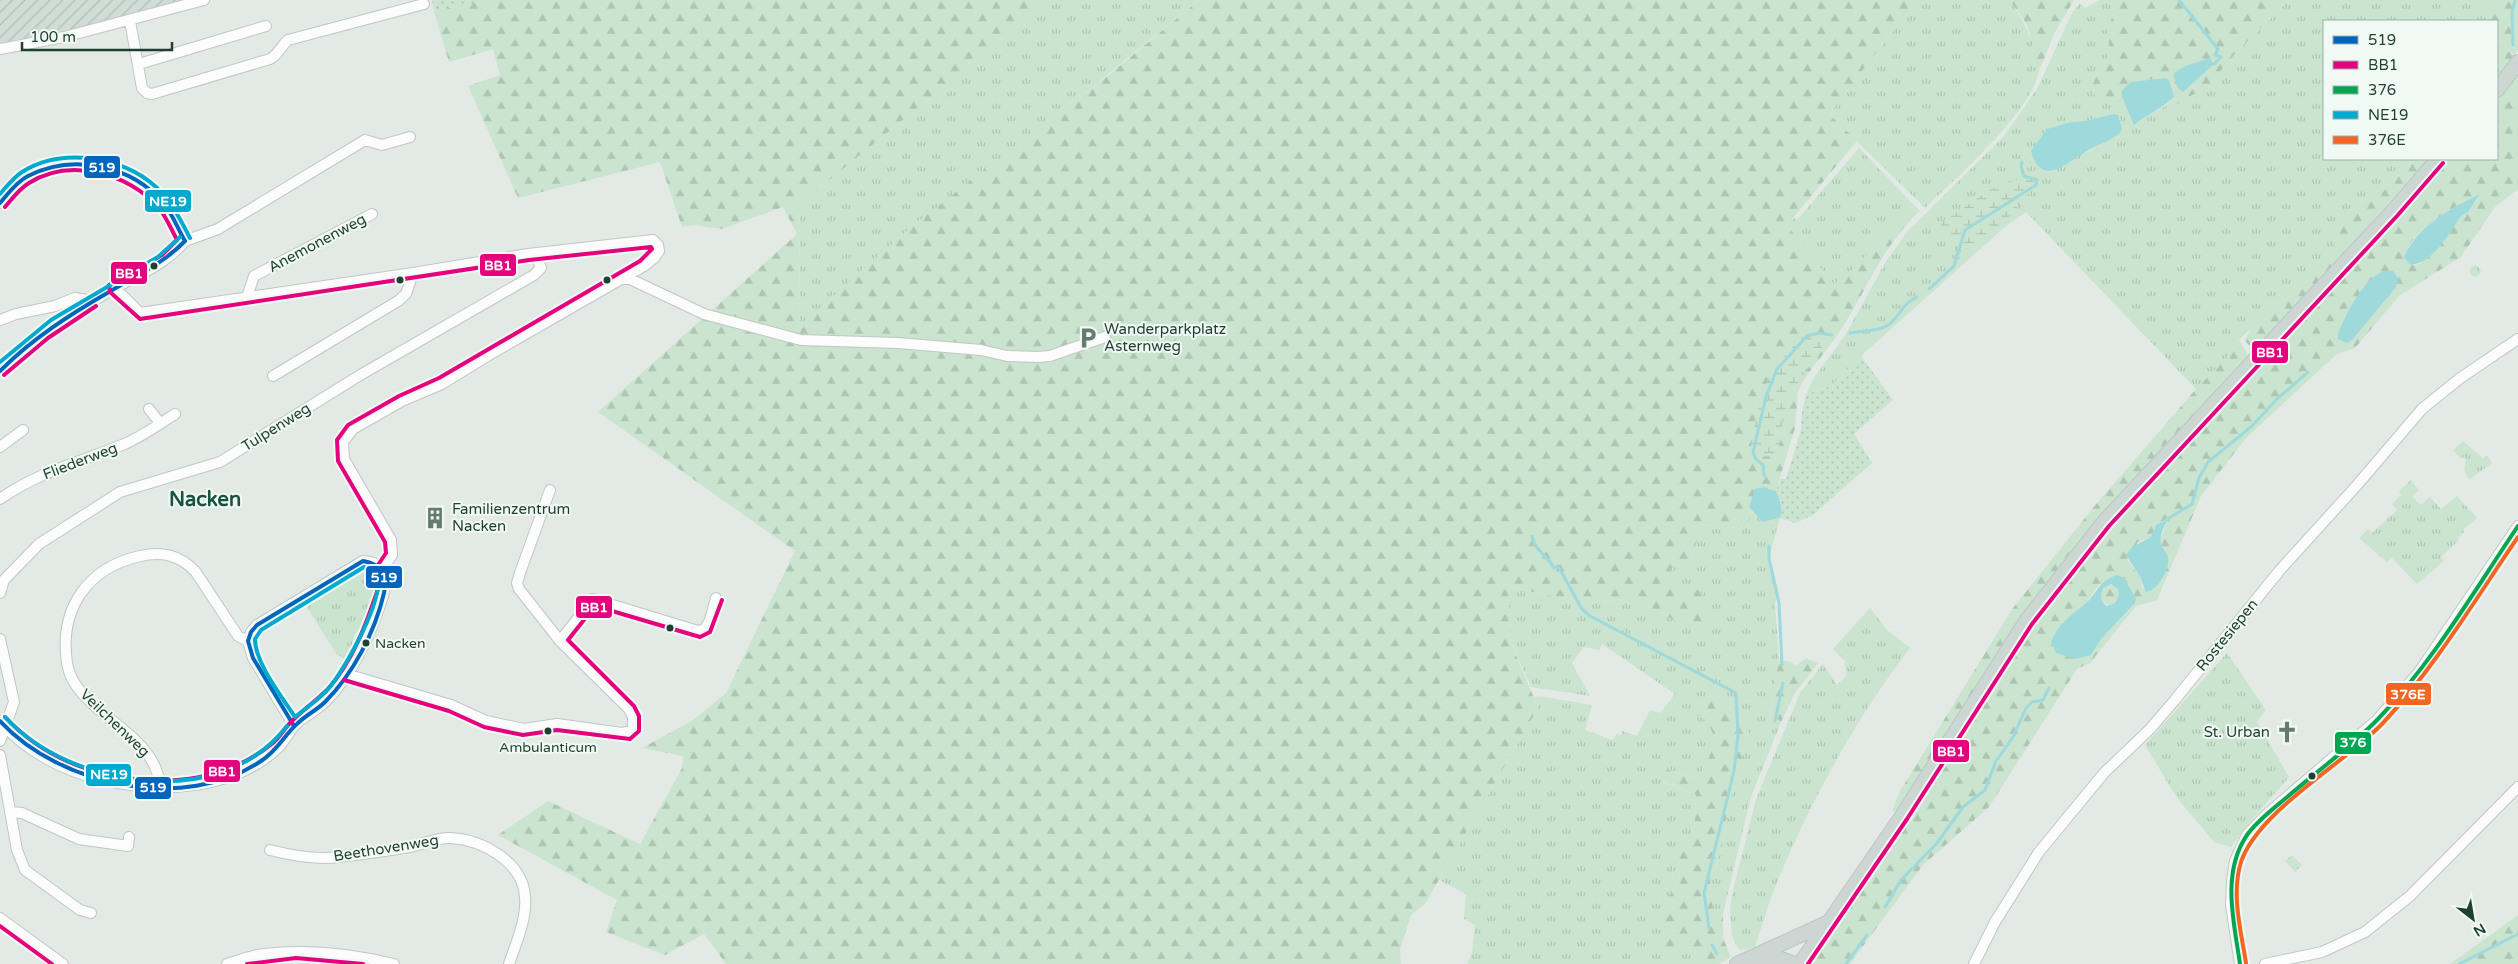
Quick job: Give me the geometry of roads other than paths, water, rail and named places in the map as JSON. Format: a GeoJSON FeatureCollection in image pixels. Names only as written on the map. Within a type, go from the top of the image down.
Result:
{"type":"FeatureCollection","features":[{"type":"Feature","properties":{"kind":"main road"},"geometry":{"type":"LineString","coordinates":[[2498,89],[2518,62]]}},
{"type":"Feature","properties":{"kind":"main road"},"geometry":{"type":"LineString","coordinates":[[1800,964],[1902,816],[2027,620],[2086,545],[2111,515],[2392,212],[2437,160]]}},
{"type":"Feature","properties":{"kind":"main road"},"geometry":{"type":"LineString","coordinates":[[1740,962],[1830,922]]}},
{"type":"Feature","properties":{"kind":"main road"},"geometry":{"type":"LineString","coordinates":[[1740,962],[1781,959],[1795,964]]}},
{"type":"Feature","properties":{"kind":"street"},"geometry":{"type":"LineString","coordinates":[[0,49],[64,37],[204,0]]}},
{"type":"Feature","properties":{"kind":"street"},"geometry":{"type":"LineString","coordinates":[[130,21],[142,88],[146,94],[152,94],[270,60],[277,55],[282,45],[288,40],[424,6]]}},
{"type":"Feature","properties":{"kind":"street"},"geometry":{"type":"LineString","coordinates":[[139,64],[266,26]]}},
{"type":"Feature","properties":{"kind":"street"},"geometry":{"type":"LineString","coordinates":[[0,371],[32,341],[64,318],[166,260],[185,241],[218,229],[365,140],[382,145],[410,137]]}},
{"type":"Feature","properties":{"kind":"street"},"geometry":{"type":"LineString","coordinates":[[0,203],[26,177],[65,165],[89,163],[112,168],[136,179],[165,206],[185,241]]}},
{"type":"Feature","properties":{"kind":"street","name":"Anemonenweg"},"geometry":{"type":"LineString","coordinates":[[247,296],[254,276],[372,214]]}},
{"type":"Feature","properties":{"kind":"street"},"geometry":{"type":"LineString","coordinates":[[114,288],[140,313],[528,254],[653,240],[658,245],[659,251],[654,258],[622,279],[442,384],[402,401],[347,435],[343,442],[342,451],[344,459],[391,540],[392,555],[382,569]]}},
{"type":"Feature","properties":{"kind":"street","name":"Tulpenweg"},"geometry":{"type":"LineString","coordinates":[[0,593],[4,580],[39,544],[120,492],[220,462],[362,374],[534,275],[541,268],[537,258],[528,254]]}},
{"type":"Feature","properties":{"kind":"street"},"geometry":{"type":"LineString","coordinates":[[273,376],[398,301],[406,294],[412,273]]}},
{"type":"Feature","properties":{"kind":"street"},"geometry":{"type":"LineString","coordinates":[[622,279],[630,279],[704,314],[801,340],[898,343],[981,350],[1007,356],[1038,357],[1050,356],[1105,337]]}},
{"type":"Feature","properties":{"kind":"street"},"geometry":{"type":"LineString","coordinates":[[0,320],[16,314],[55,306],[76,298],[92,301]]}},
{"type":"Feature","properties":{"kind":"street","name":"Rostesiepen"},"geometry":{"type":"LineString","coordinates":[[1974,964],[1995,922],[2039,852],[2104,773],[2150,729],[2174,701],[2280,570],[2358,484],[2422,409],[2459,379],[2518,339]]}},
{"type":"Feature","properties":{"kind":"street"},"geometry":{"type":"LineString","coordinates":[[148,409],[160,423]]}},
{"type":"Feature","properties":{"kind":"street","name":"Fliederweg"},"geometry":{"type":"LineString","coordinates":[[0,500],[60,466],[123,445],[174,414]]}},
{"type":"Feature","properties":{"kind":"street"},"geometry":{"type":"LineString","coordinates":[[0,447],[23,430]]}},
{"type":"Feature","properties":{"kind":"street"},"geometry":{"type":"LineString","coordinates":[[346,674],[451,705],[486,720],[524,729],[557,724],[622,733],[633,730],[633,716],[629,709],[560,641],[522,595],[518,583],[550,490]]}},
{"type":"Feature","properties":{"kind":"street"},"geometry":{"type":"LineString","coordinates":[[2240,964],[2231,906],[2232,881],[2235,862],[2247,835],[2267,814],[2377,720],[2419,672],[2518,526]]}},
{"type":"Feature","properties":{"kind":"street","name":"Veilchenweg"},"geometry":{"type":"LineString","coordinates":[[160,787],[159,775],[150,755],[77,687],[67,665],[65,644],[68,621],[77,600],[88,582],[103,570],[126,559],[142,556],[170,555],[187,563],[195,571],[238,636],[248,640],[253,658],[294,726]]}},
{"type":"Feature","properties":{"kind":"street"},"geometry":{"type":"LineString","coordinates":[[2,723],[30,749],[61,766],[93,778],[140,788],[193,785],[215,780],[247,768],[280,746],[294,726],[324,702],[346,674],[364,642],[380,604],[386,578],[382,569],[375,563],[363,562],[257,625],[251,632],[248,640]]}},
{"type":"Feature","properties":{"kind":"street"},"geometry":{"type":"LineString","coordinates":[[560,641],[593,599],[698,631],[705,629],[710,620],[716,598]]}},
{"type":"Feature","properties":{"kind":"street"},"geometry":{"type":"LineString","coordinates":[[0,639],[14,702],[2,723],[0,742]]}},
{"type":"Feature","properties":{"kind":"street"},"geometry":{"type":"LineString","coordinates":[[0,755],[18,850],[26,870],[80,910],[91,913]]}},
{"type":"Feature","properties":{"kind":"street"},"geometry":{"type":"LineString","coordinates":[[2265,964],[2322,952],[2365,932],[2410,896],[2518,787]]}},
{"type":"Feature","properties":{"kind":"street"},"geometry":{"type":"LineString","coordinates":[[11,812],[22,812],[79,839],[128,846],[129,837]]}},
{"type":"Feature","properties":{"kind":"street","name":"Beethovenweg"},"geometry":{"type":"LineString","coordinates":[[270,850],[298,857],[337,858],[391,850],[450,838],[482,844],[508,861],[519,878],[526,896],[524,916],[509,964]]}},
{"type":"Feature","properties":{"kind":"street"},"geometry":{"type":"LineString","coordinates":[[0,918],[64,964]]}},
{"type":"Feature","properties":{"kind":"street"},"geometry":{"type":"LineString","coordinates":[[227,964],[262,954],[291,952],[355,956],[394,964]]}},
{"type":"Feature","properties":{"kind":"water"},"geometry":{"type":"Polygon","coordinates":[[[2210,58],[2214,64],[2183,92],[2178,88],[2173,75],[2177,71],[2185,66],[2210,58]]]}},
{"type":"Feature","properties":{"kind":"water"},"geometry":{"type":"Polygon","coordinates":[[[2165,78],[2169,80],[2174,97],[2134,125],[2122,97],[2122,90],[2131,82],[2165,78]]]}},
{"type":"Feature","properties":{"kind":"water"},"geometry":{"type":"Polygon","coordinates":[[[2114,114],[2118,115],[2122,129],[2120,133],[2112,138],[2055,170],[2047,171],[2035,162],[2031,151],[2047,129],[2071,122],[2114,114]]]}},
{"type":"Feature","properties":{"kind":"water"},"geometry":{"type":"Polygon","coordinates":[[[2480,194],[2468,212],[2461,216],[2440,246],[2426,259],[2410,265],[2404,257],[2417,236],[2436,219],[2480,194]]]}},
{"type":"Feature","properties":{"kind":"water"},"geometry":{"type":"Polygon","coordinates":[[[2383,271],[2393,271],[2398,278],[2396,287],[2353,339],[2347,343],[2338,339],[2342,325],[2361,290],[2383,271]]]}},
{"type":"Feature","properties":{"kind":"water"},"geometry":{"type":"Polygon","coordinates":[[[1764,487],[1776,491],[1781,510],[1780,518],[1762,522],[1749,507],[1755,489],[1764,487]]]}},
{"type":"Feature","properties":{"kind":"water"},"geometry":{"type":"Polygon","coordinates":[[[2169,518],[2161,537],[2162,546],[2168,556],[2167,568],[2159,584],[2146,592],[2140,577],[2126,555],[2132,547],[2151,537],[2156,525],[2169,518]]]}},
{"type":"Feature","properties":{"kind":"water"},"geometry":{"type":"Polygon","coordinates":[[[2117,575],[2124,578],[2136,599],[2135,603],[2102,638],[2091,655],[2075,659],[2056,653],[2051,642],[2057,630],[2065,620],[2090,600],[2101,585],[2117,575]],[[2111,584],[2103,588],[2101,598],[2103,603],[2107,606],[2115,603],[2119,595],[2118,589],[2111,584]]]}},
{"type":"Feature","properties":{"kind":"waterway"},"geometry":{"type":"LineString","coordinates":[[2179,0],[2218,49],[2215,55],[2221,57],[2214,64]]}},
{"type":"Feature","properties":{"kind":"waterway"},"geometry":{"type":"LineString","coordinates":[[2513,45],[2512,13],[2515,0]]}},
{"type":"Feature","properties":{"kind":"waterway"},"geometry":{"type":"LineString","coordinates":[[1929,289],[1954,266],[1965,230],[2036,185],[2037,180],[2024,176],[2021,166],[2022,162]]}},
{"type":"Feature","properties":{"kind":"waterway"},"geometry":{"type":"LineString","coordinates":[[1850,333],[1878,329],[1888,325],[1905,306],[1917,297]]}},
{"type":"Feature","properties":{"kind":"waterway"},"geometry":{"type":"LineString","coordinates":[[1764,476],[1763,465],[1755,458],[1753,452],[1766,397],[1777,369],[1807,336],[1819,333],[1832,335]]}},
{"type":"Feature","properties":{"kind":"waterway"},"geometry":{"type":"LineString","coordinates":[[2169,518],[2192,504],[2199,478],[2208,462],[2252,426],[2277,399],[2308,372]]}},
{"type":"Feature","properties":{"kind":"waterway"},"geometry":{"type":"LineString","coordinates":[[1532,536],[1535,545],[1554,568],[1558,566],[1582,609],[1590,616],[1736,693],[1738,735],[1734,771],[1704,893],[1709,928]]}},
{"type":"Feature","properties":{"kind":"waterway"},"geometry":{"type":"LineString","coordinates":[[1769,546],[1769,558],[1779,603],[1782,665]]}},
{"type":"Feature","properties":{"kind":"waterway"},"geometry":{"type":"LineString","coordinates":[[1775,721],[1783,683]]}},
{"type":"Feature","properties":{"kind":"waterway"},"geometry":{"type":"LineString","coordinates":[[1885,907],[1901,880],[1937,843],[1963,807],[1985,790],[1996,761],[2013,737],[2026,708],[2032,702],[2043,700],[2049,688]]}},
{"type":"Feature","properties":{"kind":"waterway"},"geometry":{"type":"LineString","coordinates":[[2459,964],[2518,934]]}},
{"type":"Feature","properties":{"kind":"waterway"},"geometry":{"type":"LineString","coordinates":[[1846,964],[1867,935]]}},
{"type":"Feature","properties":{"kind":"waterway"},"geometry":{"type":"LineString","coordinates":[[1712,945],[1717,954]]}},
{"type":"Feature","properties":{"kind":"place","name":"Wanderparkplatz Asternweg"},"geometry":{"type":"Point","coordinates":[1088,338]}},
{"type":"Feature","properties":{"kind":"place","name":"Familienzentrum Nacken"},"geometry":{"type":"Point","coordinates":[435,518]}},
{"type":"Feature","properties":{"kind":"place","name":"Nacken"},"geometry":{"type":"Point","coordinates":[366,643]}},
{"type":"Feature","properties":{"kind":"place","name":"Ambulanticum"},"geometry":{"type":"Point","coordinates":[548,731]}},
{"type":"Feature","properties":{"kind":"place","name":"St. Urban"},"geometry":{"type":"Point","coordinates":[2287,732]}},
{"type":"Feature","properties":{"kind":"district","name":"Nacken"},"geometry":{"type":"Point","coordinates":[205,499]}}]}
